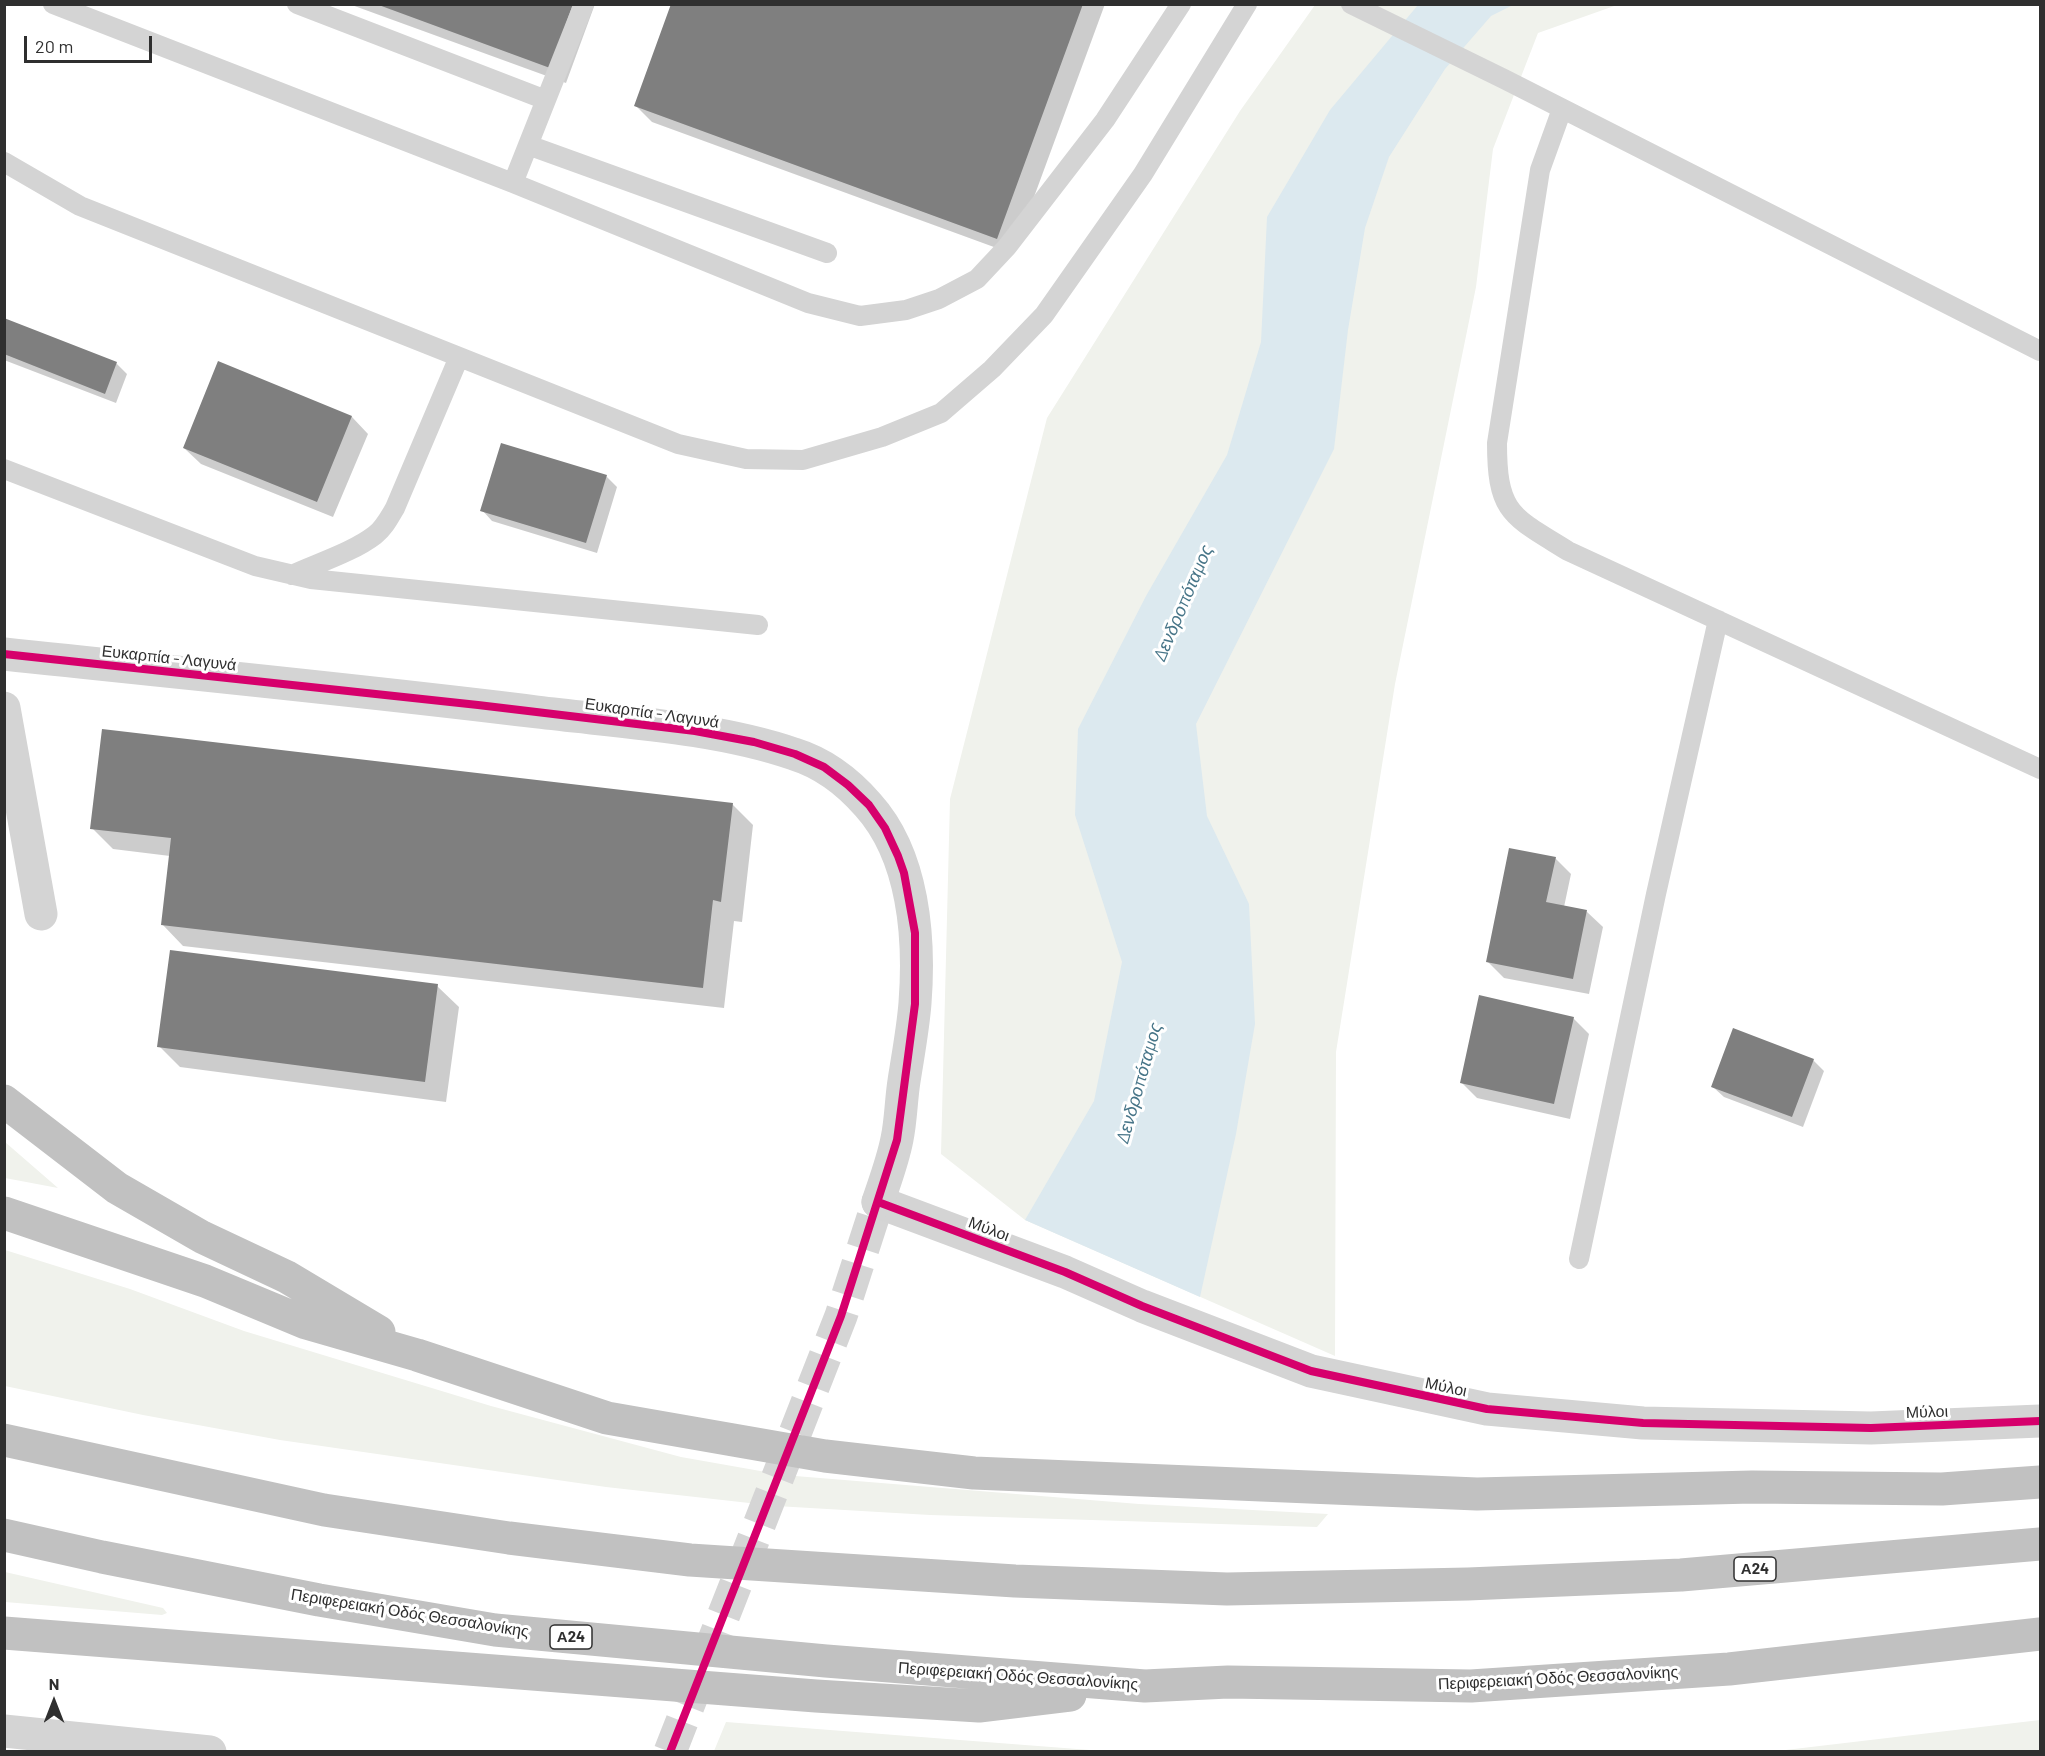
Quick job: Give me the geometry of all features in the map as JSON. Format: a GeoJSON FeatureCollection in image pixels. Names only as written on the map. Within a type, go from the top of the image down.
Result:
{"type":"FeatureCollection","features":[{"type":"Feature","properties":{"kind":"highway"},"geometry":{"type":"LineString","coordinates":[[4,1101],[117,1188],[202,1237],[287,1277],[417,1355]]}},
{"type":"Feature","properties":{"kind":"highway"},"geometry":{"type":"LineString","coordinates":[[4,1214],[205,1281],[306,1323],[417,1355],[608,1418],[825,1456],[974,1473],[1477,1494],[1752,1487],[1942,1490],[2040,1482]]}},
{"type":"Feature","properties":{"kind":"highway","name":"Α24"},"geometry":{"type":"LineString","coordinates":[[4,1440],[324,1510],[509,1538],[690,1560],[1015,1581],[1227,1589],[1468,1584],[1682,1575],[2040,1544]]}},
{"type":"Feature","properties":{"kind":"highway","name":"Περιφερειακή Οδός Θεσσαλονίκης"},"geometry":{"type":"LineString","coordinates":[[4,1534],[102,1557],[319,1600],[495,1629],[814,1660],[1145,1686],[1228,1682],[1472,1686],[1729,1669],[2040,1634]]}},
{"type":"Feature","properties":{"kind":"highway"},"geometry":{"type":"LineString","coordinates":[[4,1633],[770,1693],[979,1706],[1145,1686]]}},
{"type":"Feature","properties":{"kind":"street","name":"Ευκαρπία - Λαγυνά"},"geometry":{"type":"LineString","coordinates":[[4,654],[478,705],[695,732],[754,742],[795,754],[824,767],[849,785],[869,805],[885,828],[904,873],[915,933],[915,1004],[897,1140],[879,1202]]}},
{"type":"Feature","properties":{"kind":"street"},"geometry":{"type":"LineString","coordinates":[[4,708],[41,914]]}},
{"type":"Feature","properties":{"kind":"street","name":"Μύλοι"},"geometry":{"type":"LineString","coordinates":[[879,1202],[1065,1272],[1142,1306],[1311,1371],[1487,1409],[1643,1423],[1871,1428],[2040,1421]]}},
{"type":"Feature","properties":{"kind":"street"},"geometry":{"type":"LineString","coordinates":[[4,1731],[210,1752]]}},
{"type":"Feature","properties":{"kind":"lane"},"geometry":{"type":"LineString","coordinates":[[53,4],[513,183],[808,303],[860,316],[906,310],[939,299],[976,279],[1006,247],[1105,120],[1181,4]]}},
{"type":"Feature","properties":{"kind":"lane"},"geometry":{"type":"LineString","coordinates":[[297,4],[546,99]]}},
{"type":"Feature","properties":{"kind":"lane"},"geometry":{"type":"LineString","coordinates":[[513,183],[584,4]]}},
{"type":"Feature","properties":{"kind":"lane"},"geometry":{"type":"LineString","coordinates":[[4,162],[80,207],[678,444],[746,459],[803,460],[882,437],[941,413],[992,369],[1044,315],[1143,174],[1246,4]]}},
{"type":"Feature","properties":{"kind":"lane"},"geometry":{"type":"LineString","coordinates":[[1356,7],[1504,79],[2040,351]]}},
{"type":"Feature","properties":{"kind":"lane"},"geometry":{"type":"LineString","coordinates":[[1562,109],[1540,170],[1497,443],[1497,475],[1504,502],[1521,522],[1568,551],[2040,769]]}},
{"type":"Feature","properties":{"kind":"lane"},"geometry":{"type":"LineString","coordinates":[[528,145],[827,253]]}},
{"type":"Feature","properties":{"kind":"lane"},"geometry":{"type":"LineString","coordinates":[[292,574],[362,544],[387,522],[459,357]]}},
{"type":"Feature","properties":{"kind":"lane"},"geometry":{"type":"LineString","coordinates":[[4,469],[255,566],[311,579],[758,625]]}},
{"type":"Feature","properties":{"kind":"lane"},"geometry":{"type":"LineString","coordinates":[[1579,1259],[1656,894],[1718,620]]}},
{"type":"Feature","properties":{"kind":"shaded area"},"geometry":{"type":"Polygon","coordinates":[[[1315,5],[1617,5],[1538,33],[1493,149],[1476,287],[1395,684],[1336,1052],[1335,1356],[1025,1220],[941,1154],[950,799],[1047,418],[1240,111],[1315,5]]]}},
{"type":"Feature","properties":{"kind":"shaded area"},"geometry":{"type":"Polygon","coordinates":[[[5,1142],[58,1188],[5,1178],[5,1142]]]}},
{"type":"Feature","properties":{"kind":"shaded area"},"geometry":{"type":"Polygon","coordinates":[[[5,1250],[130,1289],[244,1331],[491,1406],[681,1457],[783,1475],[1139,1504],[1328,1514],[1317,1527],[930,1515],[776,1506],[606,1487],[280,1440],[143,1415],[5,1386],[5,1250]]]}},
{"type":"Feature","properties":{"kind":"shaded area"},"geometry":{"type":"Polygon","coordinates":[[[5,1572],[163,1608],[167,1613],[162,1615],[5,1602],[5,1572]]]}},
{"type":"Feature","properties":{"kind":"shaded area"},"geometry":{"type":"Polygon","coordinates":[[[2040,1720],[2040,1751],[1777,1751],[2040,1720]]]}},
{"type":"Feature","properties":{"kind":"shaded area"},"geometry":{"type":"Polygon","coordinates":[[[726,1722],[1103,1751],[714,1751],[726,1722]]]}},
{"type":"Feature","properties":{"kind":"water","name":"Δενδροπόταμος"},"geometry":{"type":"Polygon","coordinates":[[[1418,5],[1513,5],[1491,16],[1445,69],[1389,157],[1365,228],[1348,330],[1334,449],[1196,724],[1207,816],[1249,904],[1255,1024],[1236,1134],[1200,1297],[1025,1220],[1094,1101],[1122,962],[1075,815],[1078,729],[1146,596],[1227,455],[1261,342],[1267,217],[1330,110],[1418,5]]]}},
{"type":"Feature","properties":{"kind":"building"},"geometry":{"type":"Polygon","coordinates":[[[376,4],[573,4],[550,68],[376,4]]]}},
{"type":"Feature","properties":{"kind":"building"},"geometry":{"type":"Polygon","coordinates":[[[671,4],[1083,4],[997,239],[634,106],[671,4]]]}},
{"type":"Feature","properties":{"kind":"building"},"geometry":{"type":"Polygon","coordinates":[[[4,318],[117,362],[105,394],[4,354],[4,318]]]}},
{"type":"Feature","properties":{"kind":"building"},"geometry":{"type":"Polygon","coordinates":[[[218,361],[352,416],[317,502],[183,448],[218,361]]]}},
{"type":"Feature","properties":{"kind":"building"},"geometry":{"type":"Polygon","coordinates":[[[501,443],[607,475],[586,543],[480,511],[501,443]]]}},
{"type":"Feature","properties":{"kind":"building"},"geometry":{"type":"Polygon","coordinates":[[[102,729],[733,803],[721,902],[713,900],[703,988],[161,925],[171,838],[90,829],[102,729]]]}},
{"type":"Feature","properties":{"kind":"building"},"geometry":{"type":"Polygon","coordinates":[[[1509,848],[1556,857],[1546,902],[1587,910],[1573,979],[1486,962],[1509,848]]]}},
{"type":"Feature","properties":{"kind":"building"},"geometry":{"type":"Polygon","coordinates":[[[170,950],[438,984],[425,1082],[157,1047],[170,950]]]}},
{"type":"Feature","properties":{"kind":"building"},"geometry":{"type":"Polygon","coordinates":[[[1479,995],[1574,1017],[1554,1104],[1460,1083],[1479,995]]]}},
{"type":"Feature","properties":{"kind":"building"},"geometry":{"type":"Polygon","coordinates":[[[1733,1028],[1814,1059],[1792,1117],[1711,1087],[1733,1028]]]}},
{"type":"Feature","properties":{"kind":"tunnel"},"geometry":{"type":"LineString","coordinates":[[670,1752],[841,1316],[878,1202]]}},
{"type":"Feature","properties":{"kind":"cycle path"},"geometry":{"type":"LineString","coordinates":[[4,654],[478,705],[695,731],[754,742],[795,754],[824,767],[869,805],[885,828],[904,873],[915,933],[915,1004],[897,1140],[841,1316],[670,1752]]}},
{"type":"Feature","properties":{"kind":"cycle path"},"geometry":{"type":"LineString","coordinates":[[878,1202],[1065,1272],[1142,1306],[1311,1371],[1487,1409],[1643,1423],[1871,1428],[2040,1421]]}}]}
